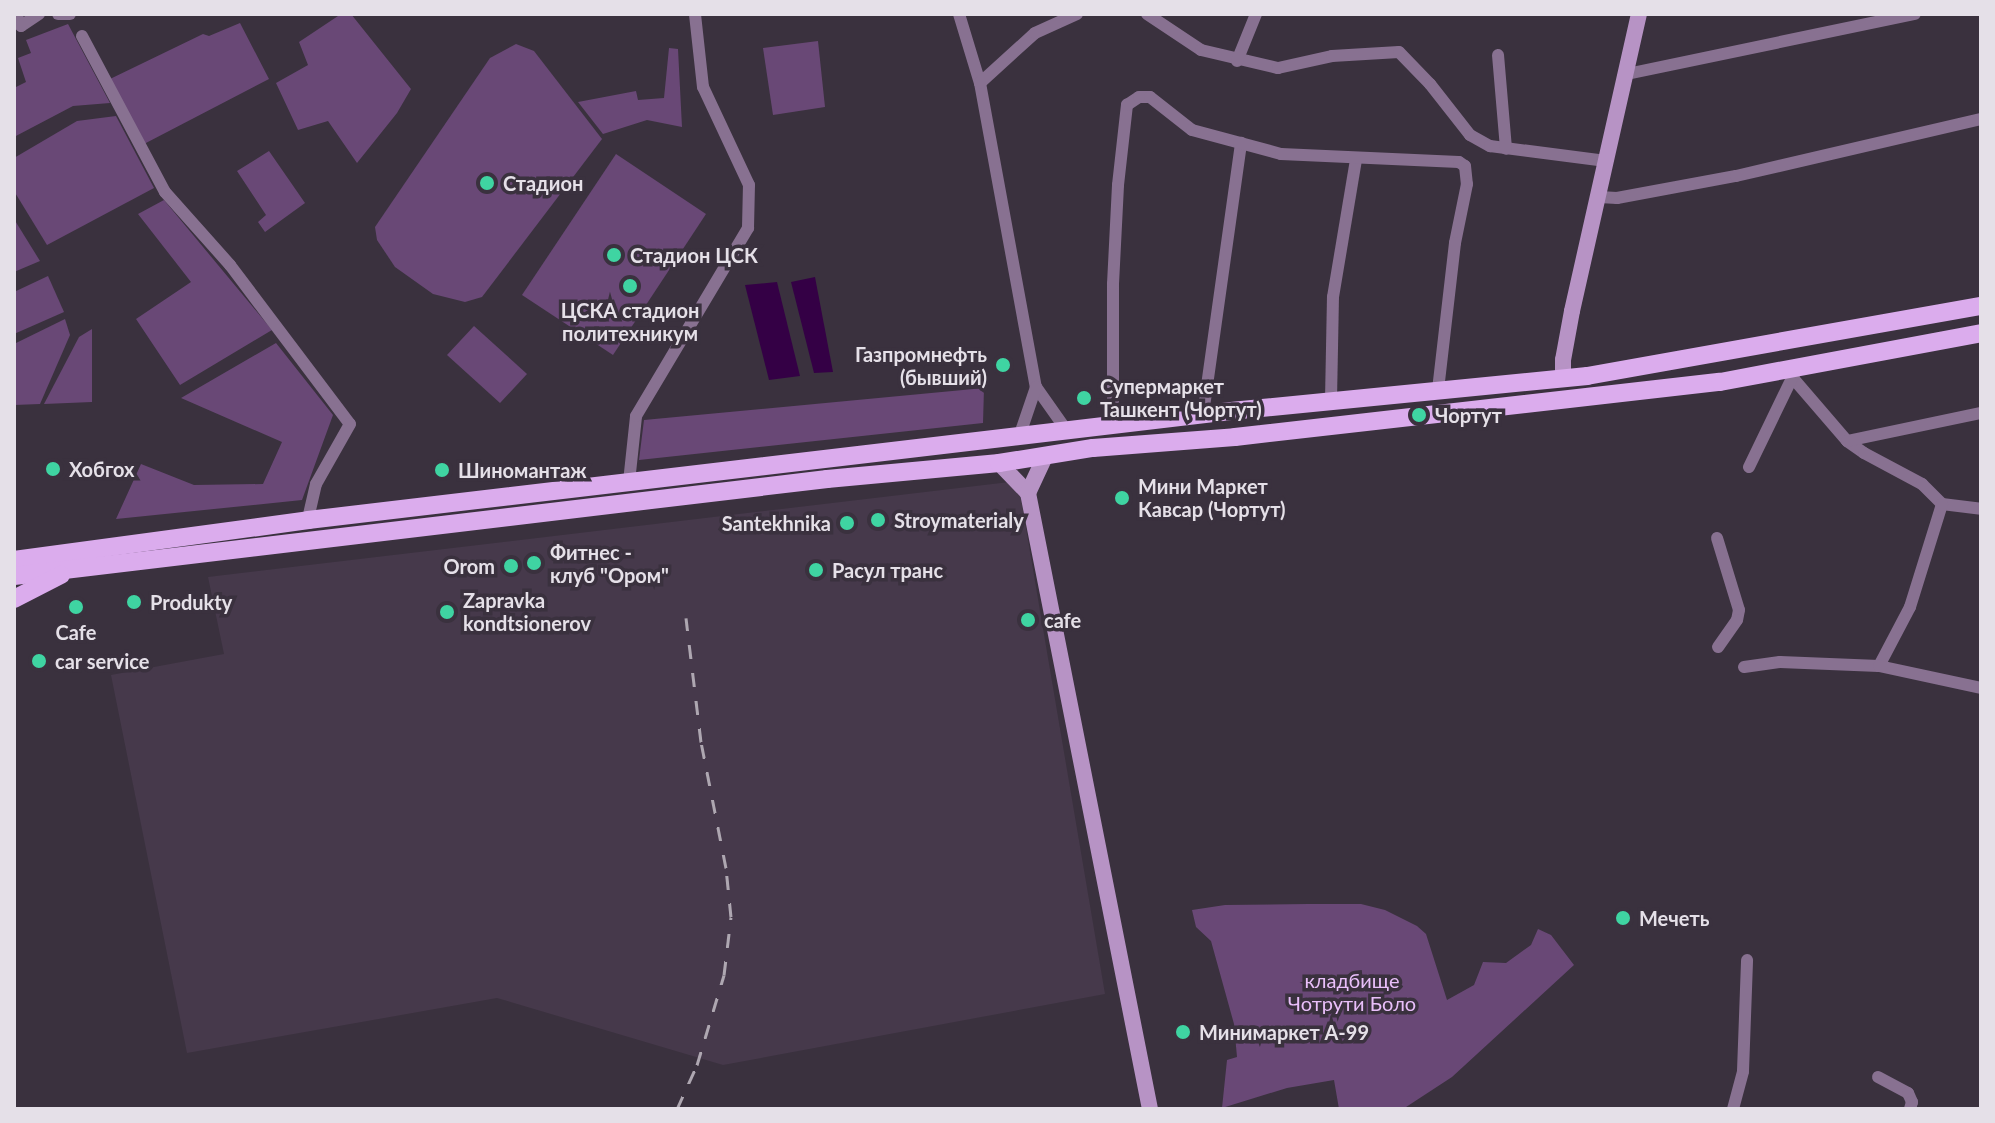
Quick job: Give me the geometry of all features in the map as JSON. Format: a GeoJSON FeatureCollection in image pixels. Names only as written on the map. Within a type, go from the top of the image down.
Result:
{"type":"FeatureCollection","features":[{"type":"Feature","properties":{"kind":"main road"},"geometry":{"type":"LineString","coordinates":[[14,560],[80,563],[826,470],[1019,437],[1113,425],[1563,378],[1672,362],[1981,306]]}},
{"type":"Feature","properties":{"kind":"main road"},"geometry":{"type":"LineString","coordinates":[[14,576],[308,520],[473,503],[629,482],[999,463],[1093,448],[1235,437],[1794,373],[1981,333]]}},
{"type":"Feature","properties":{"kind":"main road"},"geometry":{"type":"LineString","coordinates":[[1672,362],[1674,387]]}},
{"type":"Feature","properties":{"kind":"main road"},"geometry":{"type":"LineString","coordinates":[[1231,411],[1235,437]]}},
{"type":"Feature","properties":{"kind":"main road"},"geometry":{"type":"LineString","coordinates":[[14,599],[80,563]]}},
{"type":"Feature","properties":{"kind":"street"},"geometry":{"type":"LineString","coordinates":[[16,14],[21,26],[39,14]]}},
{"type":"Feature","properties":{"kind":"street"},"geometry":{"type":"LineString","coordinates":[[629,482],[636,416],[748,228],[749,185],[703,87],[695,14]]}},
{"type":"Feature","properties":{"kind":"street"},"geometry":{"type":"LineString","coordinates":[[959,14],[980,83],[1036,387],[1067,431]]}},
{"type":"Feature","properties":{"kind":"street"},"geometry":{"type":"LineString","coordinates":[[980,83],[1035,33],[1077,14]]}},
{"type":"Feature","properties":{"kind":"street"},"geometry":{"type":"LineString","coordinates":[[1147,14],[1201,50],[1237,61],[1278,68],[1332,56],[1399,52],[1423,75],[1470,135],[1490,146],[1606,161]]}},
{"type":"Feature","properties":{"kind":"street"},"geometry":{"type":"LineString","coordinates":[[1237,61],[1256,14]]}},
{"type":"Feature","properties":{"kind":"street"},"geometry":{"type":"LineString","coordinates":[[1563,378],[1572,311],[1639,14]]}},
{"type":"Feature","properties":{"kind":"street"},"geometry":{"type":"LineString","coordinates":[[1627,74],[1915,14]]}},
{"type":"Feature","properties":{"kind":"street"},"geometry":{"type":"LineString","coordinates":[[82,36],[165,192],[230,265],[350,424],[316,484],[308,520]]}},
{"type":"Feature","properties":{"kind":"street"},"geometry":{"type":"LineString","coordinates":[[1498,55],[1506,149]]}},
{"type":"Feature","properties":{"kind":"street"},"geometry":{"type":"LineString","coordinates":[[1113,425],[1113,284],[1127,105],[1133,97],[1150,97],[1192,130],[1281,154],[1356,160],[1459,162],[1465,166],[1467,184],[1455,243],[1438,389]]}},
{"type":"Feature","properties":{"kind":"street"},"geometry":{"type":"LineString","coordinates":[[1599,197],[1617,198],[1736,176],[1981,119]]}},
{"type":"Feature","properties":{"kind":"street"},"geometry":{"type":"LineString","coordinates":[[1203,414],[1241,143]]}},
{"type":"Feature","properties":{"kind":"street"},"geometry":{"type":"LineString","coordinates":[[1331,400],[1333,297],[1356,160]]}},
{"type":"Feature","properties":{"kind":"street"},"geometry":{"type":"LineString","coordinates":[[1749,467],[1794,373],[1847,441],[1922,484],[1942,504],[1981,509]]}},
{"type":"Feature","properties":{"kind":"street"},"geometry":{"type":"LineString","coordinates":[[1019,437],[1036,387]]}},
{"type":"Feature","properties":{"kind":"street"},"geometry":{"type":"LineString","coordinates":[[1847,441],[1981,413]]}},
{"type":"Feature","properties":{"kind":"street"},"geometry":{"type":"LineString","coordinates":[[1028,493],[1045,457]]}},
{"type":"Feature","properties":{"kind":"street"},"geometry":{"type":"LineString","coordinates":[[999,463],[1028,493],[1150,1109]]}},
{"type":"Feature","properties":{"kind":"street"},"geometry":{"type":"LineString","coordinates":[[1879,666],[1910,607],[1942,504]]}},
{"type":"Feature","properties":{"kind":"street"},"geometry":{"type":"LineString","coordinates":[[1717,538],[1739,610],[1737,620],[1718,647]]}},
{"type":"Feature","properties":{"kind":"street"},"geometry":{"type":"LineString","coordinates":[[1744,667],[1780,662],[1879,666],[1981,688]]}},
{"type":"Feature","properties":{"kind":"street"},"geometry":{"type":"LineString","coordinates":[[1733,1109],[1743,1071],[1747,960]]}},
{"type":"Feature","properties":{"kind":"street"},"geometry":{"type":"LineString","coordinates":[[1878,1077],[1908,1093],[1912,1102],[1910,1109]]}},
{"type":"Feature","properties":{"kind":"shaded area"},"geometry":{"type":"Polygon","coordinates":[[[815,277],[833,372],[814,373],[791,282],[815,277]]]}},
{"type":"Feature","properties":{"kind":"shaded area"},"geometry":{"type":"Polygon","coordinates":[[[777,282],[800,376],[769,380],[745,285],[777,282]]]}},
{"type":"Feature","properties":{"kind":"shaded area"},"geometry":{"type":"Polygon","coordinates":[[[1018,481],[1105,994],[723,1065],[497,998],[187,1053],[111,675],[224,654],[208,577],[1018,481]]]}},
{"type":"Feature","properties":{"kind":"green space"},"geometry":{"type":"Polygon","coordinates":[[[341,14],[351,14],[411,89],[397,113],[357,163],[328,121],[298,130],[276,83],[308,65],[299,42],[341,14]]]}},
{"type":"Feature","properties":{"kind":"green space"},"geometry":{"type":"Polygon","coordinates":[[[240,23],[269,79],[144,144],[110,79],[203,34],[209,36],[240,23]]]}},
{"type":"Feature","properties":{"kind":"green space"},"geometry":{"type":"Polygon","coordinates":[[[68,24],[110,103],[73,106],[14,137],[14,88],[26,82],[18,58],[31,53],[26,40],[68,24]]]}},
{"type":"Feature","properties":{"kind":"green space"},"geometry":{"type":"Polygon","coordinates":[[[818,41],[825,107],[773,115],[763,48],[818,41]]]}},
{"type":"Feature","properties":{"kind":"green space","name":"Стадион"},"geometry":{"type":"Polygon","coordinates":[[[516,44],[534,51],[602,139],[482,297],[465,302],[433,294],[395,267],[377,240],[375,227],[490,58],[516,44]]]}},
{"type":"Feature","properties":{"kind":"green space"},"geometry":{"type":"Polygon","coordinates":[[[669,48],[678,49],[682,127],[647,120],[603,134],[578,102],[636,91],[638,100],[664,98],[669,48]]]}},
{"type":"Feature","properties":{"kind":"green space"},"geometry":{"type":"Polygon","coordinates":[[[116,116],[154,188],[47,245],[14,191],[14,158],[77,121],[116,116]]]}},
{"type":"Feature","properties":{"kind":"green space"},"geometry":{"type":"Polygon","coordinates":[[[269,151],[305,203],[265,232],[258,222],[266,215],[237,171],[269,151]]]}},
{"type":"Feature","properties":{"kind":"green space","name":"Стадион ЦСК"},"geometry":{"type":"Polygon","coordinates":[[[616,154],[706,214],[613,355],[522,295],[616,154]]]}},
{"type":"Feature","properties":{"kind":"green space"},"geometry":{"type":"Polygon","coordinates":[[[164,200],[272,330],[180,385],[136,319],[191,282],[138,214],[164,200]]]}},
{"type":"Feature","properties":{"kind":"green space"},"geometry":{"type":"Polygon","coordinates":[[[14,219],[40,261],[14,272],[14,219]]]}},
{"type":"Feature","properties":{"kind":"green space"},"geometry":{"type":"Polygon","coordinates":[[[48,276],[64,312],[14,334],[14,292],[48,276]]]}},
{"type":"Feature","properties":{"kind":"green space"},"geometry":{"type":"Polygon","coordinates":[[[65,319],[70,335],[40,404],[14,405],[14,344],[65,319]]]}},
{"type":"Feature","properties":{"kind":"green space"},"geometry":{"type":"Polygon","coordinates":[[[474,326],[527,374],[500,403],[447,355],[474,326]]]}},
{"type":"Feature","properties":{"kind":"green space"},"geometry":{"type":"Polygon","coordinates":[[[92,329],[92,402],[44,404],[79,337],[92,329]]]}},
{"type":"Feature","properties":{"kind":"green space"},"geometry":{"type":"Polygon","coordinates":[[[276,343],[333,415],[302,500],[116,519],[141,464],[194,485],[263,484],[282,442],[181,398],[276,343]]]}},
{"type":"Feature","properties":{"kind":"green space"},"geometry":{"type":"Polygon","coordinates":[[[984,388],[983,423],[639,460],[644,420],[984,388]]]}},
{"type":"Feature","properties":{"kind":"green space","name":"кладбище Чотрути Боло"},"geometry":{"type":"Polygon","coordinates":[[[1361,904],[1385,910],[1426,934],[1447,1000],[1474,985],[1483,962],[1506,963],[1531,945],[1538,929],[1551,935],[1574,965],[1452,1077],[1403,1109],[1339,1109],[1334,1080],[1287,1088],[1222,1108],[1227,1060],[1237,1057],[1234,1024],[1211,941],[1196,927],[1192,910],[1225,905],[1361,904]]]}},
{"type":"Feature","properties":{"kind":"railway"},"geometry":{"type":"LineString","coordinates":[[677,1109],[697,1065],[724,975],[731,917],[726,868],[701,742],[686,618]]}},
{"type":"Feature","properties":{"kind":"place","name":"Стадион"},"geometry":{"type":"Point","coordinates":[487,183]}},
{"type":"Feature","properties":{"kind":"place","name":"Стадион ЦСК"},"geometry":{"type":"Point","coordinates":[614,255]}},
{"type":"Feature","properties":{"kind":"place","name":"ЦСКА стадион политехникум"},"geometry":{"type":"Point","coordinates":[630,286]}},
{"type":"Feature","properties":{"kind":"place","name":"Газпромнефть (бывший)"},"geometry":{"type":"Point","coordinates":[1003,365]}},
{"type":"Feature","properties":{"kind":"place","name":"Супермаркет Ташкент (Чортут)"},"geometry":{"type":"Point","coordinates":[1084,398]}},
{"type":"Feature","properties":{"kind":"place","name":"Чортут"},"geometry":{"type":"Point","coordinates":[1419,415]}},
{"type":"Feature","properties":{"kind":"place","name":"Хобгох"},"geometry":{"type":"Point","coordinates":[53,469]}},
{"type":"Feature","properties":{"kind":"place","name":"Шиномантаж"},"geometry":{"type":"Point","coordinates":[442,470]}},
{"type":"Feature","properties":{"kind":"place","name":"Мини Маркет Кавсар (Чортут)"},"geometry":{"type":"Point","coordinates":[1122,498]}},
{"type":"Feature","properties":{"kind":"place","name":"Stroymaterialy"},"geometry":{"type":"Point","coordinates":[878,520]}},
{"type":"Feature","properties":{"kind":"place","name":"Santekhnika"},"geometry":{"type":"Point","coordinates":[847,523]}},
{"type":"Feature","properties":{"kind":"place","name":"Фитнес - клуб \"Ором\""},"geometry":{"type":"Point","coordinates":[534,563]}},
{"type":"Feature","properties":{"kind":"place","name":"Orom"},"geometry":{"type":"Point","coordinates":[511,566]}},
{"type":"Feature","properties":{"kind":"place","name":"Расул транс"},"geometry":{"type":"Point","coordinates":[816,570]}},
{"type":"Feature","properties":{"kind":"place","name":"Produkty"},"geometry":{"type":"Point","coordinates":[134,602]}},
{"type":"Feature","properties":{"kind":"place","name":"Cafe"},"geometry":{"type":"Point","coordinates":[76,607]}},
{"type":"Feature","properties":{"kind":"place","name":"Zapravka kondtsionerov"},"geometry":{"type":"Point","coordinates":[447,612]}},
{"type":"Feature","properties":{"kind":"place","name":"cafe"},"geometry":{"type":"Point","coordinates":[1028,620]}},
{"type":"Feature","properties":{"kind":"place","name":"car service"},"geometry":{"type":"Point","coordinates":[39,661]}},
{"type":"Feature","properties":{"kind":"place","name":"Мечеть"},"geometry":{"type":"Point","coordinates":[1623,918]}},
{"type":"Feature","properties":{"kind":"place","name":"Минимаркет А-99"},"geometry":{"type":"Point","coordinates":[1183,1032]}}]}
